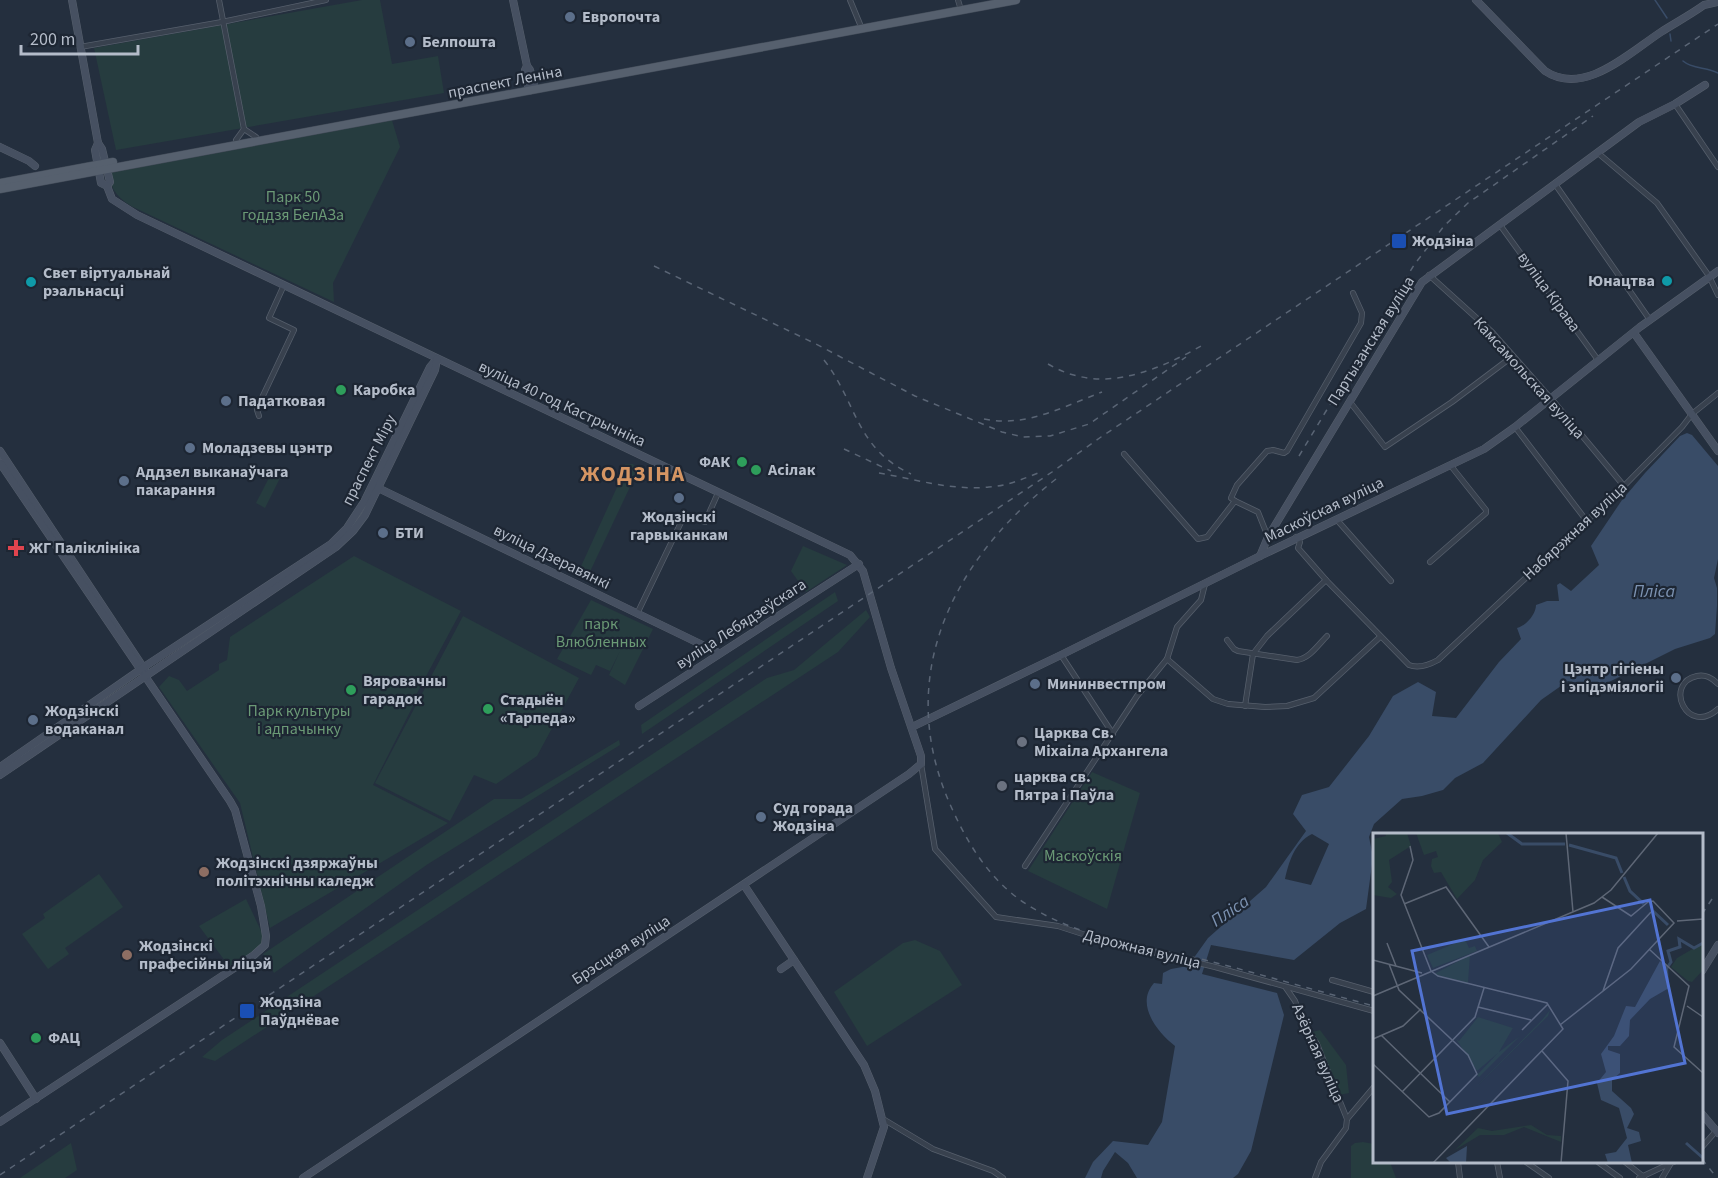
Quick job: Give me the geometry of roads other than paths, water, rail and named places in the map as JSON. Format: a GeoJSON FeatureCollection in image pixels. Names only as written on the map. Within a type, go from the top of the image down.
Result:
{"type":"FeatureCollection","features":[{"type":"Feature","properties":{"kind":"main road","name":"вуліца 40 год Кастрычніка"},"geometry":{"type":"LineString","coordinates":[[72,0],[98,143],[95,150],[104,164],[110,182],[106,186],[112,199],[137,215],[850,555],[859,564]]}},
{"type":"Feature","properties":{"kind":"main road"},"geometry":{"type":"LineString","coordinates":[[513,0],[527,66],[525,70],[531,88]]}},
{"type":"Feature","properties":{"kind":"main road","name":"праспект Леніна"},"geometry":{"type":"LineString","coordinates":[[0,183],[531,88],[861,27],[991,0]]}},
{"type":"Feature","properties":{"kind":"main road","name":"праспект Леніна"},"geometry":{"type":"LineString","coordinates":[[960,5],[1016,0]]}},
{"type":"Feature","properties":{"kind":"main road"},"geometry":{"type":"LineString","coordinates":[[1476,0],[1545,71],[1558,78],[1570,79],[1604,71],[1696,10],[1718,4]]}},
{"type":"Feature","properties":{"kind":"main road","name":"Партызанская вуліца"},"geometry":{"type":"LineString","coordinates":[[1260,556],[1268,537],[1412,296],[1429,275],[1639,122],[1675,104],[1705,85]]}},
{"type":"Feature","properties":{"kind":"main road","name":"праспект Леніна"},"geometry":{"type":"LineString","coordinates":[[0,189],[104,164],[531,88]]}},
{"type":"Feature","properties":{"kind":"main road"},"geometry":{"type":"LineString","coordinates":[[0,147],[35,166]]}},
{"type":"Feature","properties":{"kind":"main road","name":"Маскоўская вуліца"},"geometry":{"type":"LineString","coordinates":[[912,727],[1484,449],[1718,270]]}},
{"type":"Feature","properties":{"kind":"main road"},"geometry":{"type":"LineString","coordinates":[[1634,333],[1718,451]]}},
{"type":"Feature","properties":{"kind":"main road","name":"праспект Міру"},"geometry":{"type":"LineString","coordinates":[[0,775],[36,746],[143,671],[242,607],[331,544],[352,522],[375,487],[422,390],[430,368],[437,359]]}},
{"type":"Feature","properties":{"kind":"main road"},"geometry":{"type":"LineString","coordinates":[[0,451],[143,671]]}},
{"type":"Feature","properties":{"kind":"main road"},"geometry":{"type":"LineString","coordinates":[[0,463],[230,801],[235,810],[261,906],[267,941],[262,948],[0,1122]]}},
{"type":"Feature","properties":{"kind":"main road","name":"вуліца Дзеравянкі"},"geometry":{"type":"LineString","coordinates":[[375,487],[573,578],[584,588],[719,653]]}},
{"type":"Feature","properties":{"kind":"main road"},"geometry":{"type":"LineString","coordinates":[[859,564],[871,595],[891,668],[921,756],[921,764]]}},
{"type":"Feature","properties":{"kind":"main road","name":"вуліца Лебядзеўскага"},"geometry":{"type":"LineString","coordinates":[[639,706],[859,564]]}},
{"type":"Feature","properties":{"kind":"main road"},"geometry":{"type":"LineString","coordinates":[[584,588],[588,580]]}},
{"type":"Feature","properties":{"kind":"main road","name":"праспект Міру"},"geometry":{"type":"LineString","coordinates":[[0,767],[36,746]]}},
{"type":"Feature","properties":{"kind":"main road","name":"Брэсцкая вуліца"},"geometry":{"type":"LineString","coordinates":[[303,1178],[744,885],[921,764]]}},
{"type":"Feature","properties":{"kind":"main road"},"geometry":{"type":"LineString","coordinates":[[744,885],[864,1065],[884,1127],[867,1178]]}},
{"type":"Feature","properties":{"kind":"main road"},"geometry":{"type":"LineString","coordinates":[[1703,968],[1718,945]]}},
{"type":"Feature","properties":{"kind":"main road"},"geometry":{"type":"LineString","coordinates":[[781,969],[794,960]]}},
{"type":"Feature","properties":{"kind":"main road"},"geometry":{"type":"LineString","coordinates":[[0,1043],[36,1099]]}},
{"type":"Feature","properties":{"kind":"main road"},"geometry":{"type":"LineString","coordinates":[[1703,1116],[1717,1132]]}},
{"type":"Feature","properties":{"kind":"street"},"geometry":{"type":"LineString","coordinates":[[219,0],[244,129],[256,137]]}},
{"type":"Feature","properties":{"kind":"street"},"geometry":{"type":"LineString","coordinates":[[80,46],[222,22],[326,0]]}},
{"type":"Feature","properties":{"kind":"street"},"geometry":{"type":"LineString","coordinates":[[850,0],[861,27]]}},
{"type":"Feature","properties":{"kind":"street"},"geometry":{"type":"LineString","coordinates":[[1675,104],[1718,167]]}},
{"type":"Feature","properties":{"kind":"street"},"geometry":{"type":"LineString","coordinates":[[236,140],[244,129]]}},
{"type":"Feature","properties":{"kind":"street"},"geometry":{"type":"LineString","coordinates":[[1598,153],[1657,203],[1709,276],[1718,295]]}},
{"type":"Feature","properties":{"kind":"street"},"geometry":{"type":"LineString","coordinates":[[1555,184],[1650,320]]}},
{"type":"Feature","properties":{"kind":"street","name":"вуліца Кірава"},"geometry":{"type":"LineString","coordinates":[[1500,225],[1598,360]]}},
{"type":"Feature","properties":{"kind":"street","name":"Камсамольская вуліца"},"geometry":{"type":"LineString","coordinates":[[1429,275],[1492,332],[1624,486]]}},
{"type":"Feature","properties":{"kind":"street"},"geometry":{"type":"LineString","coordinates":[[259,416],[260,404],[294,330],[269,318],[284,285]]}},
{"type":"Feature","properties":{"kind":"street"},"geometry":{"type":"LineString","coordinates":[[1268,537],[1258,512],[1231,498],[1237,485],[1267,451],[1284,453],[1287,451],[1361,323],[1362,313],[1353,293]]}},
{"type":"Feature","properties":{"kind":"street"},"geometry":{"type":"LineString","coordinates":[[1350,402],[1385,447],[1452,402],[1514,356]]}},
{"type":"Feature","properties":{"kind":"street","name":"Набярэжная вуліца"},"geometry":{"type":"LineString","coordinates":[[1380,637],[1409,665],[1418,667],[1438,660],[1624,486],[1692,414],[1718,393]]}},
{"type":"Feature","properties":{"kind":"street"},"geometry":{"type":"LineString","coordinates":[[1515,427],[1586,520]]}},
{"type":"Feature","properties":{"kind":"street"},"geometry":{"type":"LineString","coordinates":[[1124,454],[1198,539],[1207,537],[1235,501]]}},
{"type":"Feature","properties":{"kind":"street"},"geometry":{"type":"LineString","coordinates":[[1430,562],[1486,513],[1451,466]]}},
{"type":"Feature","properties":{"kind":"street"},"geometry":{"type":"LineString","coordinates":[[637,614],[685,514],[705,522],[718,494]]}},
{"type":"Feature","properties":{"kind":"street"},"geometry":{"type":"LineString","coordinates":[[1337,520],[1391,581]]}},
{"type":"Feature","properties":{"kind":"street"},"geometry":{"type":"LineString","coordinates":[[1167,659],[1213,699],[1245,706],[1287,706],[1314,698],[1380,637],[1298,548],[1300,542],[1297,538]]}},
{"type":"Feature","properties":{"kind":"street"},"geometry":{"type":"LineString","coordinates":[[1245,706],[1253,654],[1267,636],[1326,580]]}},
{"type":"Feature","properties":{"kind":"street"},"geometry":{"type":"LineString","coordinates":[[1025,866],[1137,696],[1167,659],[1177,627],[1200,600],[1204,584]]}},
{"type":"Feature","properties":{"kind":"street"},"geometry":{"type":"LineString","coordinates":[[1227,640],[1234,649],[1297,660],[1304,659],[1327,636]]}},
{"type":"Feature","properties":{"kind":"street"},"geometry":{"type":"LineString","coordinates":[[1061,655],[1113,734]]}},
{"type":"Feature","properties":{"kind":"street"},"geometry":{"type":"LineString","coordinates":[[1718,684],[1707,676],[1694,676],[1683,685],[1680,699],[1682,706],[1693,716],[1707,717],[1718,710]]}},
{"type":"Feature","properties":{"kind":"street","name":"Дарожная вуліца"},"geometry":{"type":"LineString","coordinates":[[921,764],[934,849],[996,917],[1058,926],[1095,938],[1211,965],[1373,1011]]}},
{"type":"Feature","properties":{"kind":"street"},"geometry":{"type":"LineString","coordinates":[[1332,980],[1373,992]]}},
{"type":"Feature","properties":{"kind":"street","name":"Азёрная вуліца"},"geometry":{"type":"LineString","coordinates":[[1286,988],[1295,1000],[1303,1021],[1317,1044],[1347,1119],[1346,1128],[1325,1156],[1315,1178]]}},
{"type":"Feature","properties":{"kind":"street","name":"Азёрная вуліца"},"geometry":{"type":"LineString","coordinates":[[1347,1119],[1373,1088]]}},
{"type":"Feature","properties":{"kind":"street"},"geometry":{"type":"LineString","coordinates":[[883,1119],[933,1149],[993,1171],[1003,1178]]}},
{"type":"Feature","properties":{"kind":"street"},"geometry":{"type":"LineString","coordinates":[[1703,1145],[1717,1132]]}},
{"type":"Feature","properties":{"kind":"street"},"geometry":{"type":"LineString","coordinates":[[1458,1163],[1460,1178]]}},
{"type":"Feature","properties":{"kind":"street"},"geometry":{"type":"LineString","coordinates":[[1497,1163],[1500,1178]]}},
{"type":"Feature","properties":{"kind":"street"},"geometry":{"type":"LineString","coordinates":[[1529,1163],[1549,1178]]}},
{"type":"Feature","properties":{"kind":"street"},"geometry":{"type":"LineString","coordinates":[[1601,1163],[1620,1178]]}},
{"type":"Feature","properties":{"kind":"street"},"geometry":{"type":"LineString","coordinates":[[1627,1163],[1642,1177],[1670,1163]]}},
{"type":"Feature","properties":{"kind":"street"},"geometry":{"type":"LineString","coordinates":[[1662,1178],[1671,1163]]}},
{"type":"Feature","properties":{"kind":"water","name":"Пліса"},"geometry":{"type":"Polygon","coordinates":[[[1687,433],[1692,435],[1718,466],[1718,559],[1714,578],[1717,588],[1715,634],[1710,638],[1675,649],[1599,687],[1568,681],[1541,700],[1483,763],[1455,778],[1443,790],[1402,799],[1374,824],[1369,837],[1373,857],[1366,909],[1340,923],[1294,960],[1211,945],[1202,974],[1277,993],[1284,1015],[1251,1151],[1238,1174],[1233,1178],[1137,1178],[1128,1163],[1115,1152],[1101,1178],[1085,1178],[1093,1162],[1113,1141],[1148,1145],[1162,1122],[1175,1046],[1161,1033],[1151,1017],[1147,1000],[1149,991],[1154,983],[1162,984],[1163,973],[1188,966],[1208,938],[1266,887],[1306,831],[1293,814],[1302,795],[1329,787],[1369,736],[1393,696],[1418,682],[1436,692],[1432,716],[1456,718],[1499,662],[1521,639],[1517,628],[1530,619],[1536,605],[1547,601],[1559,601],[1557,585],[1560,583],[1571,591],[1599,565],[1591,546],[1622,500],[1680,436],[1687,433]],[[1312,834],[1306,838],[1293,854],[1285,879],[1311,885],[1329,844],[1312,834]]]}},
{"type":"Feature","properties":{"kind":"waterway"},"geometry":{"type":"LineString","coordinates":[[1655,0],[1667,18]]}},
{"type":"Feature","properties":{"kind":"waterway"},"geometry":{"type":"LineString","coordinates":[[1670,34],[1671,41]]}},
{"type":"Feature","properties":{"kind":"waterway"},"geometry":{"type":"LineString","coordinates":[[1683,61],[1718,73]]}},
{"type":"Feature","properties":{"kind":"railway"},"geometry":{"type":"LineString","coordinates":[[0,1175],[1718,24]]}},
{"type":"Feature","properties":{"kind":"railway"},"geometry":{"type":"LineString","coordinates":[[1299,456],[1414,265],[1444,226],[1468,203],[1593,116]]}},
{"type":"Feature","properties":{"kind":"railway"},"geometry":{"type":"LineString","coordinates":[[654,266],[814,343],[915,396],[1002,432],[1023,437],[1050,436],[1089,424],[1186,357]]}},
{"type":"Feature","properties":{"kind":"railway"},"geometry":{"type":"LineString","coordinates":[[1048,364],[1074,375],[1093,379],[1109,379],[1141,373],[1173,361],[1201,346]]}},
{"type":"Feature","properties":{"kind":"railway"},"geometry":{"type":"LineString","coordinates":[[824,360],[868,438],[878,451],[911,474]]}},
{"type":"Feature","properties":{"kind":"railway"},"geometry":{"type":"LineString","coordinates":[[984,419],[1015,421],[1030,418],[1102,392]]}},
{"type":"Feature","properties":{"kind":"railway"},"geometry":{"type":"LineString","coordinates":[[844,449],[891,471]]}},
{"type":"Feature","properties":{"kind":"railway"},"geometry":{"type":"LineString","coordinates":[[879,473],[934,484],[975,488],[1003,485],[1043,471]]}},
{"type":"Feature","properties":{"kind":"railway"},"geometry":{"type":"LineString","coordinates":[[1056,479],[1018,512],[986,549],[960,588],[941,629],[930,673],[929,719],[937,766],[955,815],[970,843],[988,869],[1010,892],[1056,921],[1122,942],[1213,962],[1373,1006]]}},
{"type":"Feature","properties":{"kind":"railway"},"geometry":{"type":"LineString","coordinates":[[1703,912],[1712,899]]}},
{"type":"Feature","properties":{"kind":"railway"},"geometry":{"type":"LineString","coordinates":[[1703,1160],[1717,1178]]}},
{"type":"Feature","properties":{"kind":"place","name":"Европочта"},"geometry":{"type":"Point","coordinates":[570,17]}},
{"type":"Feature","properties":{"kind":"place","name":"Белпошта"},"geometry":{"type":"Point","coordinates":[410,42]}},
{"type":"Feature","properties":{"kind":"place","name":"Жодзіна"},"geometry":{"type":"Point","coordinates":[1399,241]}},
{"type":"Feature","properties":{"kind":"place","name":"Юнацтва"},"geometry":{"type":"Point","coordinates":[1667,281]}},
{"type":"Feature","properties":{"kind":"place","name":"Свет віртуальнай рэальнасці"},"geometry":{"type":"Point","coordinates":[31,282]}},
{"type":"Feature","properties":{"kind":"place","name":"Каробка"},"geometry":{"type":"Point","coordinates":[341,390]}},
{"type":"Feature","properties":{"kind":"place","name":"Падатковая"},"geometry":{"type":"Point","coordinates":[226,401]}},
{"type":"Feature","properties":{"kind":"place","name":"Моладзевы цэнтр"},"geometry":{"type":"Point","coordinates":[190,448]}},
{"type":"Feature","properties":{"kind":"place","name":"ФАК"},"geometry":{"type":"Point","coordinates":[742,462]}},
{"type":"Feature","properties":{"kind":"place","name":"Асілак"},"geometry":{"type":"Point","coordinates":[756,470]}},
{"type":"Feature","properties":{"kind":"place","name":"Аддзел выканаўчага пакарання"},"geometry":{"type":"Point","coordinates":[124,481]}},
{"type":"Feature","properties":{"kind":"place","name":"Жодзінскі гарвыканкам"},"geometry":{"type":"Point","coordinates":[679,498]}},
{"type":"Feature","properties":{"kind":"place","name":"БТИ"},"geometry":{"type":"Point","coordinates":[383,533]}},
{"type":"Feature","properties":{"kind":"place","name":"ЖГ Паліклініка"},"geometry":{"type":"Point","coordinates":[16,548]}},
{"type":"Feature","properties":{"kind":"place","name":"Цэнтр гігіены і эпідэміялогіі"},"geometry":{"type":"Point","coordinates":[1676,678]}},
{"type":"Feature","properties":{"kind":"place","name":"Мининвестпром"},"geometry":{"type":"Point","coordinates":[1035,684]}},
{"type":"Feature","properties":{"kind":"place","name":"Вяровачны гарадок"},"geometry":{"type":"Point","coordinates":[351,690]}},
{"type":"Feature","properties":{"kind":"place","name":"Стадыён «Тарпеда»"},"geometry":{"type":"Point","coordinates":[488,709]}},
{"type":"Feature","properties":{"kind":"place","name":"Жодзінскі водаканал"},"geometry":{"type":"Point","coordinates":[33,720]}},
{"type":"Feature","properties":{"kind":"place","name":"Царква Св. Міхаіла Архангела"},"geometry":{"type":"Point","coordinates":[1022,742]}},
{"type":"Feature","properties":{"kind":"place","name":"царква св. Пятра і Паўла"},"geometry":{"type":"Point","coordinates":[1002,786]}},
{"type":"Feature","properties":{"kind":"place","name":"Суд горада Жодзіна"},"geometry":{"type":"Point","coordinates":[761,817]}},
{"type":"Feature","properties":{"kind":"place","name":"Жодзінскі дзяржаўны політэхнічны каледж"},"geometry":{"type":"Point","coordinates":[204,872]}},
{"type":"Feature","properties":{"kind":"place","name":"Жодзінскі прафесійны ліцэй"},"geometry":{"type":"Point","coordinates":[127,955]}},
{"type":"Feature","properties":{"kind":"place","name":"Жодзіна Паўднёвае"},"geometry":{"type":"Point","coordinates":[247,1011]}},
{"type":"Feature","properties":{"kind":"place","name":"ФАЦ"},"geometry":{"type":"Point","coordinates":[36,1038]}},
{"type":"Feature","properties":{"kind":"district","name":"ЖОДЗІНА"},"geometry":{"type":"Point","coordinates":[633,474]}},
{"type":"Feature","properties":{"kind":"park label","name":"Парк 50 годдзя БелАЗа"},"geometry":{"type":"Point","coordinates":[293,206]}},
{"type":"Feature","properties":{"kind":"park label","name":"парк Влюбленных"},"geometry":{"type":"Point","coordinates":[601,633]}},
{"type":"Feature","properties":{"kind":"park label","name":"Парк культуры і адпачынку"},"geometry":{"type":"Point","coordinates":[299,720]}},
{"type":"Feature","properties":{"kind":"park label","name":"Маскоўскія"},"geometry":{"type":"Point","coordinates":[1083,856]}}]}
